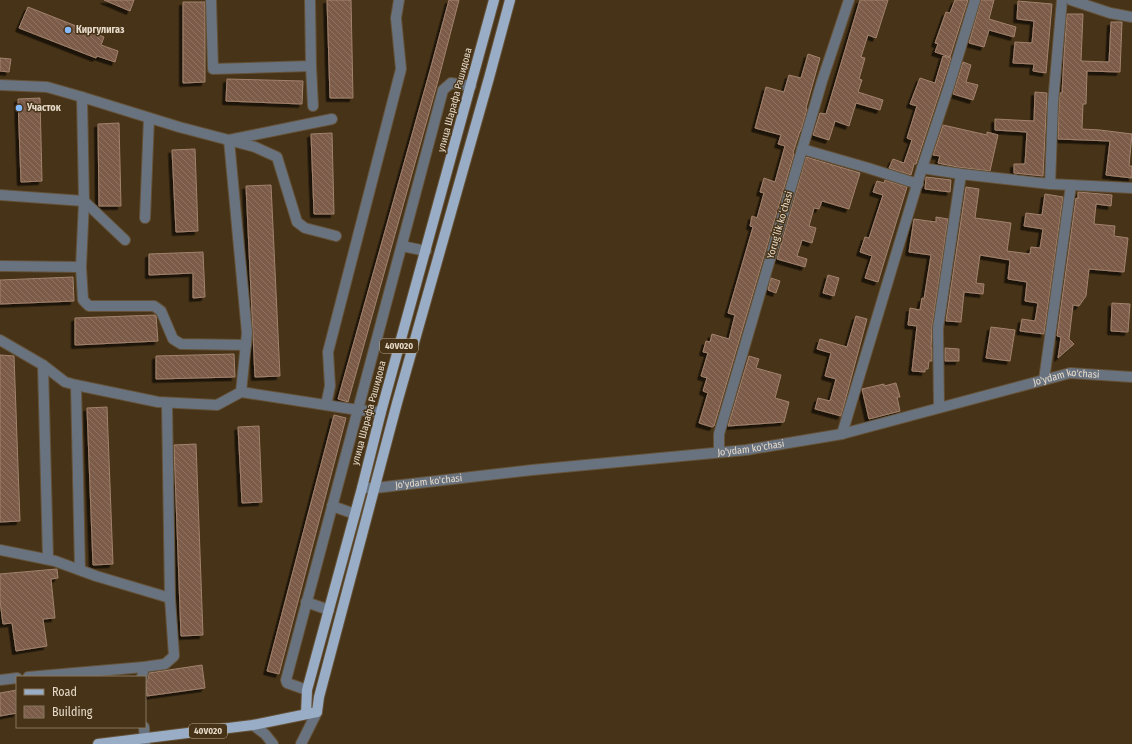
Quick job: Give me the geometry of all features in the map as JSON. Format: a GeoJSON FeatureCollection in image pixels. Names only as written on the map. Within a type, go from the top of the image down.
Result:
{"type":"FeatureCollection","features":[{"type":"Feature","properties":{"kind":"main road","name":"улица Шарафа Рашидова"},"geometry":{"type":"LineString","coordinates":[[306,692],[494,0]]}},
{"type":"Feature","properties":{"kind":"main road"},"geometry":{"type":"LineString","coordinates":[[316,712],[408,365],[510,0]]}},
{"type":"Feature","properties":{"kind":"main road"},"geometry":{"type":"LineString","coordinates":[[474,74],[489,78]]}},
{"type":"Feature","properties":{"kind":"main road","name":"40V020"},"geometry":{"type":"LineString","coordinates":[[306,692],[306,714]]}},
{"type":"Feature","properties":{"kind":"main road","name":"40V020"},"geometry":{"type":"LineString","coordinates":[[99,744],[145,741],[253,725],[316,712]]}},
{"type":"Feature","properties":{"kind":"street"},"geometry":{"type":"LineString","coordinates":[[211,0],[213,70],[312,66]]}},
{"type":"Feature","properties":{"kind":"street"},"geometry":{"type":"LineString","coordinates":[[310,0],[313,106]]}},
{"type":"Feature","properties":{"kind":"street"},"geometry":{"type":"LineString","coordinates":[[326,405],[330,386],[328,352],[401,69],[396,18],[399,0]]}},
{"type":"Feature","properties":{"kind":"street","name":"Yorugʻlik koʻchasi"},"geometry":{"type":"LineString","coordinates":[[719,452],[719,434],[822,81],[849,0]]}},
{"type":"Feature","properties":{"kind":"street"},"geometry":{"type":"LineString","coordinates":[[842,434],[922,168],[975,0]]}},
{"type":"Feature","properties":{"kind":"street"},"geometry":{"type":"LineString","coordinates":[[1050,184],[1053,103],[1062,0]]}},
{"type":"Feature","properties":{"kind":"street"},"geometry":{"type":"LineString","coordinates":[[1071,0],[1110,13],[1132,17]]}},
{"type":"Feature","properties":{"kind":"street"},"geometry":{"type":"LineString","coordinates":[[306,692],[287,684],[286,680],[443,90],[451,83],[471,86]]}},
{"type":"Feature","properties":{"kind":"street"},"geometry":{"type":"LineString","coordinates":[[0,85],[47,87],[149,118],[255,147],[277,157],[297,222],[305,228],[336,236]]}},
{"type":"Feature","properties":{"kind":"street"},"geometry":{"type":"LineString","coordinates":[[82,97],[84,201],[81,267],[83,300],[89,306],[154,306],[161,311],[173,339],[181,344],[246,345]]}},
{"type":"Feature","properties":{"kind":"street"},"geometry":{"type":"LineString","coordinates":[[145,218],[149,118]]}},
{"type":"Feature","properties":{"kind":"street"},"geometry":{"type":"LineString","coordinates":[[229,140],[332,119]]}},
{"type":"Feature","properties":{"kind":"street"},"geometry":{"type":"LineString","coordinates":[[229,140],[247,333],[241,392]]}},
{"type":"Feature","properties":{"kind":"street"},"geometry":{"type":"LineString","coordinates":[[802,149],[918,184]]}},
{"type":"Feature","properties":{"kind":"street"},"geometry":{"type":"LineString","coordinates":[[922,168],[1050,184],[1132,188]]}},
{"type":"Feature","properties":{"kind":"street"},"geometry":{"type":"LineString","coordinates":[[939,407],[938,328],[961,174]]}},
{"type":"Feature","properties":{"kind":"street"},"geometry":{"type":"LineString","coordinates":[[1044,380],[1071,185]]}},
{"type":"Feature","properties":{"kind":"street"},"geometry":{"type":"LineString","coordinates":[[0,195],[84,201],[125,240]]}},
{"type":"Feature","properties":{"kind":"street"},"geometry":{"type":"LineString","coordinates":[[402,246],[426,251]]}},
{"type":"Feature","properties":{"kind":"street"},"geometry":{"type":"LineString","coordinates":[[0,266],[81,267]]}},
{"type":"Feature","properties":{"kind":"street"},"geometry":{"type":"LineString","coordinates":[[0,340],[43,365],[65,382],[158,402],[217,405],[241,392],[358,410],[381,412]]}},
{"type":"Feature","properties":{"kind":"street"},"geometry":{"type":"LineString","coordinates":[[43,365],[48,559]]}},
{"type":"Feature","properties":{"kind":"street","name":"Jo'ydam ko'chasi"},"geometry":{"type":"LineString","coordinates":[[362,488],[375,488],[532,470],[746,450],[842,434],[1070,373],[1132,376]]}},
{"type":"Feature","properties":{"kind":"street"},"geometry":{"type":"LineString","coordinates":[[76,385],[80,570]]}},
{"type":"Feature","properties":{"kind":"street"},"geometry":{"type":"LineString","coordinates":[[40,676],[165,664],[174,656],[170,601],[167,403]]}},
{"type":"Feature","properties":{"kind":"street"},"geometry":{"type":"LineString","coordinates":[[332,506],[355,514]]}},
{"type":"Feature","properties":{"kind":"street"},"geometry":{"type":"LineString","coordinates":[[0,550],[55,560],[80,570],[170,598],[170,601]]}},
{"type":"Feature","properties":{"kind":"street"},"geometry":{"type":"LineString","coordinates":[[306,602],[329,610]]}},
{"type":"Feature","properties":{"kind":"street"},"geometry":{"type":"LineString","coordinates":[[142,676],[144,667]]}},
{"type":"Feature","properties":{"kind":"street"},"geometry":{"type":"LineString","coordinates":[[0,680],[16,678]]}},
{"type":"Feature","properties":{"kind":"street"},"geometry":{"type":"LineString","coordinates":[[300,744],[316,712]]}},
{"type":"Feature","properties":{"kind":"street"},"geometry":{"type":"LineString","coordinates":[[300,744],[306,714]]}},
{"type":"Feature","properties":{"kind":"street"},"geometry":{"type":"LineString","coordinates":[[253,725],[273,744]]}},
{"type":"Feature","properties":{"kind":"street"},"geometry":{"type":"LineString","coordinates":[[144,728],[145,741]]}},
{"type":"Feature","properties":{"kind":"building"},"geometry":{"type":"Polygon","coordinates":[[[104,0],[134,0],[130,11],[104,0]]]}},
{"type":"Feature","properties":{"kind":"building"},"geometry":{"type":"Polygon","coordinates":[[[327,0],[351,0],[353,98],[330,98],[327,0]]]}},
{"type":"Feature","properties":{"kind":"building"},"geometry":{"type":"Polygon","coordinates":[[[449,0],[459,0],[438,81],[348,402],[338,399],[449,0]]]}},
{"type":"Feature","properties":{"kind":"building"},"geometry":{"type":"Polygon","coordinates":[[[860,0],[888,0],[876,38],[868,35],[861,57],[865,58],[859,79],[862,80],[858,92],[883,100],[880,110],[856,103],[849,126],[835,121],[829,140],[813,135],[820,113],[826,114],[860,0]]]}},
{"type":"Feature","properties":{"kind":"building"},"geometry":{"type":"Polygon","coordinates":[[[955,0],[968,0],[950,57],[935,52],[938,44],[935,43],[946,12],[950,13],[955,0]]]}},
{"type":"Feature","properties":{"kind":"building"},"geometry":{"type":"Polygon","coordinates":[[[981,0],[994,0],[989,19],[1016,27],[1014,37],[989,30],[984,47],[969,43],[981,0]]]}},
{"type":"Feature","properties":{"kind":"building"},"geometry":{"type":"Polygon","coordinates":[[[1018,1],[1052,4],[1046,73],[1033,71],[1034,64],[1013,63],[1015,42],[1032,43],[1034,21],[1017,19],[1018,1]]]}},
{"type":"Feature","properties":{"kind":"building"},"geometry":{"type":"Polygon","coordinates":[[[183,2],[205,2],[205,82],[183,83],[183,2]]]}},
{"type":"Feature","properties":{"kind":"building"},"geometry":{"type":"Polygon","coordinates":[[[28,7],[104,37],[101,45],[118,51],[115,62],[97,56],[96,58],[19,28],[28,7]]]}},
{"type":"Feature","properties":{"kind":"building"},"geometry":{"type":"Polygon","coordinates":[[[1067,14],[1083,14],[1081,61],[1109,62],[1111,22],[1122,22],[1120,72],[1087,71],[1086,104],[1083,104],[1082,129],[1132,134],[1129,166],[1132,166],[1132,178],[1106,175],[1110,141],[1058,139],[1059,103],[1060,93],[1062,93],[1067,14]]]}},
{"type":"Feature","properties":{"kind":"building"},"geometry":{"type":"Polygon","coordinates":[[[808,54],[820,58],[806,108],[807,109],[714,426],[712,427],[699,423],[708,393],[703,391],[707,378],[701,376],[708,353],[703,352],[706,341],[710,342],[712,334],[729,339],[735,315],[728,313],[753,227],[750,226],[752,216],[757,218],[764,193],[760,192],[764,178],[775,182],[785,146],[778,144],[781,135],[755,128],[766,87],[784,92],[789,75],[801,78],[808,54]]]}},
{"type":"Feature","properties":{"kind":"building"},"geometry":{"type":"Polygon","coordinates":[[[943,56],[951,58],[911,175],[889,168],[893,159],[904,163],[912,140],[907,138],[917,106],[910,104],[920,78],[935,83],[943,56]]]}},
{"type":"Feature","properties":{"kind":"building"},"geometry":{"type":"Polygon","coordinates":[[[0,58],[11,59],[9,72],[0,71],[0,58]]]}},
{"type":"Feature","properties":{"kind":"building"},"geometry":{"type":"Polygon","coordinates":[[[963,62],[971,65],[966,82],[978,85],[973,100],[953,94],[963,62]]]}},
{"type":"Feature","properties":{"kind":"building"},"geometry":{"type":"Polygon","coordinates":[[[227,79],[303,81],[302,104],[226,101],[227,79]]]}},
{"type":"Feature","properties":{"kind":"building"},"geometry":{"type":"Polygon","coordinates":[[[1035,92],[1047,93],[1043,176],[1014,173],[1014,164],[1025,164],[1027,132],[995,130],[995,119],[1034,121],[1035,92]]]}},
{"type":"Feature","properties":{"kind":"building"},"geometry":{"type":"Polygon","coordinates":[[[40,98],[42,181],[21,182],[18,99],[40,98]]]}},
{"type":"Feature","properties":{"kind":"building"},"geometry":{"type":"Polygon","coordinates":[[[119,123],[121,206],[99,206],[98,124],[119,123]]]}},
{"type":"Feature","properties":{"kind":"building"},"geometry":{"type":"Polygon","coordinates":[[[943,125],[987,135],[987,132],[998,135],[990,171],[938,163],[940,156],[933,155],[943,125]]]}},
{"type":"Feature","properties":{"kind":"building"},"geometry":{"type":"Polygon","coordinates":[[[332,133],[334,214],[314,214],[311,134],[332,133]]]}},
{"type":"Feature","properties":{"kind":"building"},"geometry":{"type":"Polygon","coordinates":[[[195,149],[198,231],[176,232],[172,150],[195,149]]]}},
{"type":"Feature","properties":{"kind":"building"},"geometry":{"type":"Polygon","coordinates":[[[806,157],[860,173],[849,209],[822,201],[819,209],[814,208],[809,226],[816,228],[812,243],[802,240],[797,256],[807,259],[805,267],[777,259],[806,157]]]}},
{"type":"Feature","properties":{"kind":"building"},"geometry":{"type":"Polygon","coordinates":[[[926,177],[951,180],[950,192],[925,189],[926,177]]]}},
{"type":"Feature","properties":{"kind":"building"},"geometry":{"type":"Polygon","coordinates":[[[885,180],[907,187],[878,282],[865,278],[872,256],[860,252],[865,237],[869,238],[883,195],[873,192],[877,181],[884,183],[885,180]]]}},
{"type":"Feature","properties":{"kind":"building"},"geometry":{"type":"Polygon","coordinates":[[[271,185],[280,376],[255,377],[246,186],[271,185]]]}},
{"type":"Feature","properties":{"kind":"building"},"geometry":{"type":"Polygon","coordinates":[[[966,187],[979,189],[975,218],[1011,223],[1007,251],[1030,254],[1031,247],[1040,248],[1043,229],[1024,226],[1026,213],[1042,215],[1045,194],[1063,197],[1044,334],[1020,331],[1022,319],[1035,321],[1038,303],[1025,301],[1027,282],[1008,279],[1010,260],[980,255],[976,283],[984,284],[983,294],[964,292],[961,322],[946,321],[966,187]]]}},
{"type":"Feature","properties":{"kind":"building"},"geometry":{"type":"Polygon","coordinates":[[[1078,192],[1112,195],[1111,206],[1096,204],[1094,224],[1115,226],[1114,236],[1128,238],[1124,272],[1089,269],[1086,296],[1079,306],[1073,305],[1069,339],[1074,344],[1058,358],[1061,337],[1057,336],[1078,192]]]}},
{"type":"Feature","properties":{"kind":"building"},"geometry":{"type":"Polygon","coordinates":[[[936,217],[948,219],[932,327],[932,361],[929,361],[928,369],[925,369],[925,372],[912,371],[917,326],[908,325],[910,308],[920,310],[922,298],[924,299],[931,255],[909,252],[914,219],[936,222],[936,217]]]}},
{"type":"Feature","properties":{"kind":"building"},"geometry":{"type":"Polygon","coordinates":[[[203,252],[205,297],[193,298],[193,273],[149,275],[149,254],[203,252]]]}},
{"type":"Feature","properties":{"kind":"building"},"geometry":{"type":"Polygon","coordinates":[[[828,275],[839,278],[834,296],[823,293],[828,275]]]}},
{"type":"Feature","properties":{"kind":"building"},"geometry":{"type":"Polygon","coordinates":[[[73,277],[74,301],[0,304],[0,280],[73,277]]]}},
{"type":"Feature","properties":{"kind":"building"},"geometry":{"type":"Polygon","coordinates":[[[771,278],[780,281],[776,293],[768,290],[771,278]]]}},
{"type":"Feature","properties":{"kind":"building"},"geometry":{"type":"Polygon","coordinates":[[[1112,303],[1130,304],[1128,332],[1111,331],[1112,303]]]}},
{"type":"Feature","properties":{"kind":"building"},"geometry":{"type":"Polygon","coordinates":[[[156,315],[158,341],[75,345],[75,318],[156,315]]]}},
{"type":"Feature","properties":{"kind":"building"},"geometry":{"type":"Polygon","coordinates":[[[856,316],[867,319],[841,416],[815,409],[818,398],[830,401],[836,379],[825,376],[831,353],[817,349],[820,339],[847,347],[856,316]]]}},
{"type":"Feature","properties":{"kind":"building"},"geometry":{"type":"Polygon","coordinates":[[[991,327],[1015,330],[1010,361],[986,358],[991,327]]]}},
{"type":"Feature","properties":{"kind":"building"},"geometry":{"type":"Polygon","coordinates":[[[945,348],[959,349],[959,361],[945,361],[945,348]]]}},
{"type":"Feature","properties":{"kind":"building"},"geometry":{"type":"Polygon","coordinates":[[[234,354],[235,377],[156,379],[156,356],[234,354]]]}},
{"type":"Feature","properties":{"kind":"building"},"geometry":{"type":"Polygon","coordinates":[[[0,355],[14,356],[20,521],[0,522],[0,355]]]}},
{"type":"Feature","properties":{"kind":"building"},"geometry":{"type":"Polygon","coordinates":[[[749,356],[759,359],[756,368],[781,375],[775,398],[789,402],[784,422],[728,426],[749,356]]]}},
{"type":"Feature","properties":{"kind":"building"},"geometry":{"type":"Polygon","coordinates":[[[896,383],[900,397],[897,397],[900,411],[869,419],[862,389],[896,383]]]}},
{"type":"Feature","properties":{"kind":"building"},"geometry":{"type":"Polygon","coordinates":[[[107,407],[113,564],[93,565],[87,408],[107,407]]]}},
{"type":"Feature","properties":{"kind":"building"},"geometry":{"type":"Polygon","coordinates":[[[334,415],[346,418],[279,674],[267,671],[334,415]]]}},
{"type":"Feature","properties":{"kind":"building"},"geometry":{"type":"Polygon","coordinates":[[[259,426],[262,502],[242,503],[238,427],[259,426]]]}},
{"type":"Feature","properties":{"kind":"building"},"geometry":{"type":"Polygon","coordinates":[[[196,444],[203,635],[181,636],[174,445],[196,444]]]}},
{"type":"Feature","properties":{"kind":"building"},"geometry":{"type":"Polygon","coordinates":[[[57,569],[58,578],[51,579],[55,618],[43,619],[47,646],[16,651],[12,623],[3,624],[0,601],[0,574],[57,569]]]}},
{"type":"Feature","properties":{"kind":"building"},"geometry":{"type":"Polygon","coordinates":[[[202,665],[205,688],[147,696],[146,682],[149,673],[202,665]]]}},
{"type":"Feature","properties":{"kind":"building"},"geometry":{"type":"Polygon","coordinates":[[[16,690],[16,713],[0,716],[0,693],[16,690]]]}},
{"type":"Feature","properties":{"kind":"place","name":"Киргулигаз"},"geometry":{"type":"Point","coordinates":[68,30]}},
{"type":"Feature","properties":{"kind":"place","name":"Участок"},"geometry":{"type":"Point","coordinates":[19,108]}}]}
